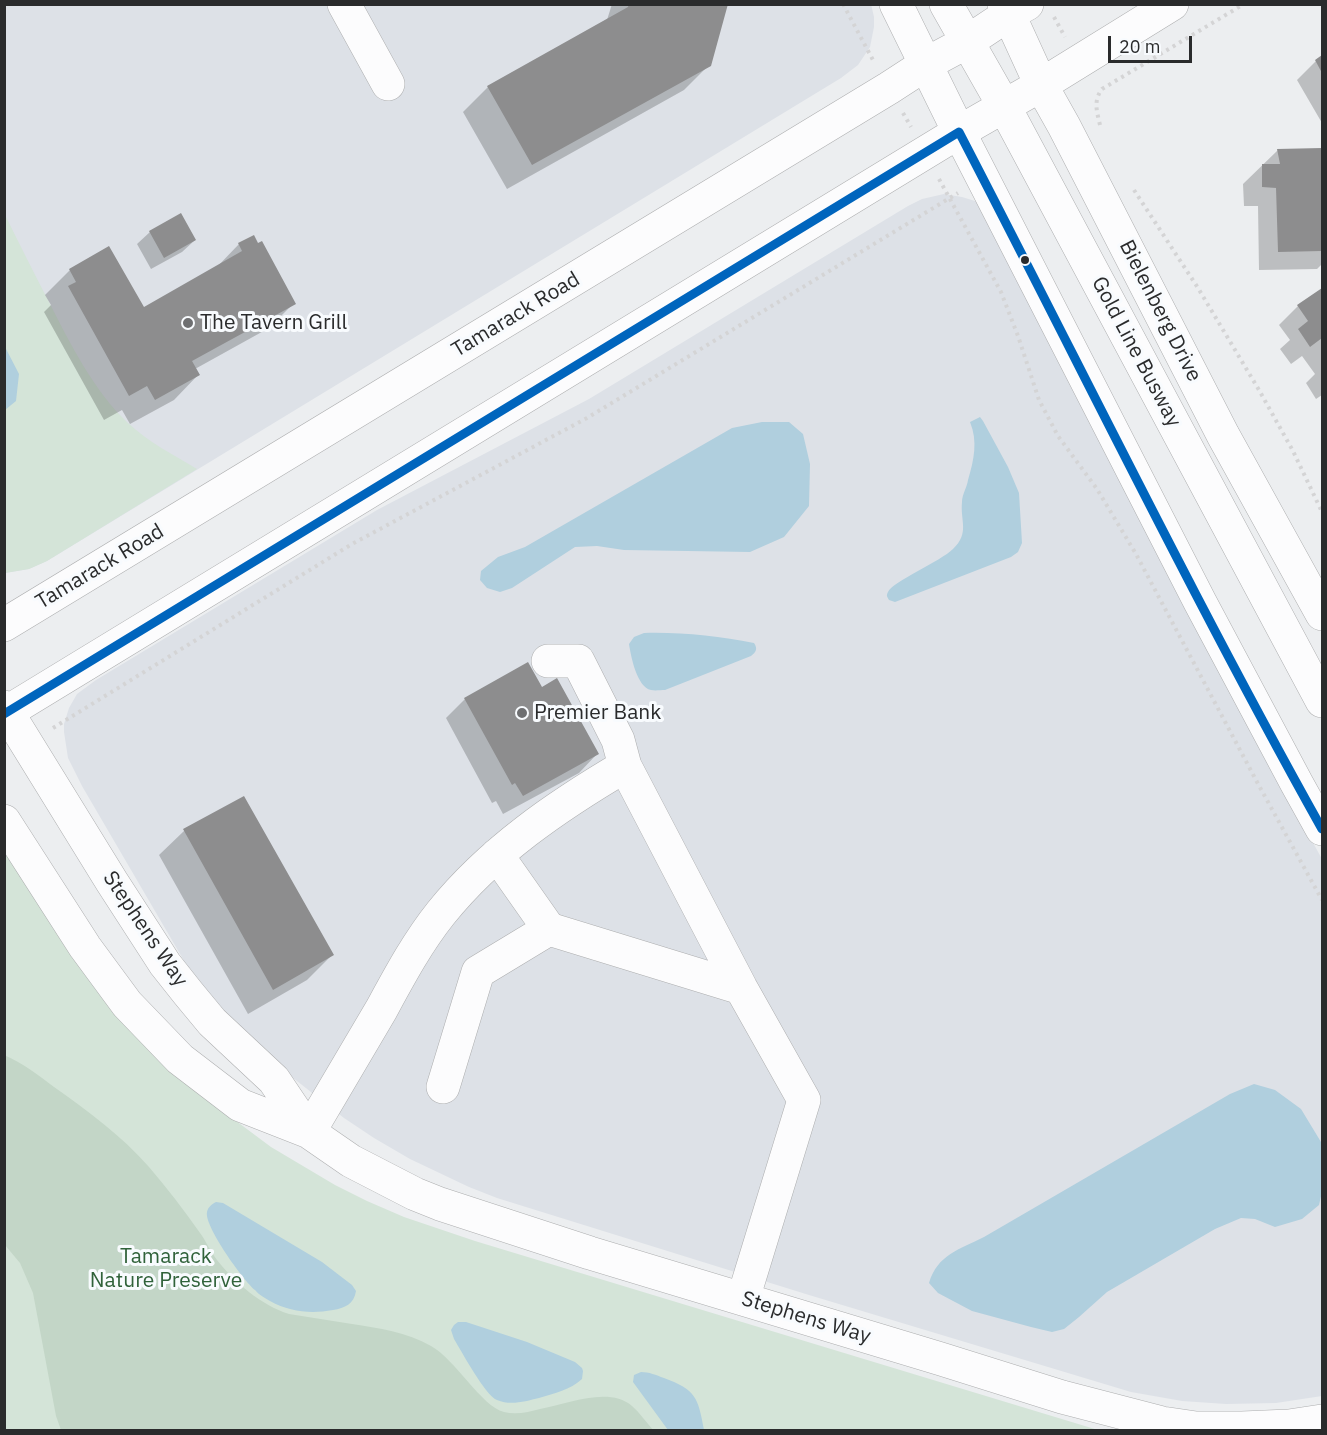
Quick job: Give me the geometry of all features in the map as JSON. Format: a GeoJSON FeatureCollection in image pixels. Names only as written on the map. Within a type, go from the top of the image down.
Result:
{"type":"FeatureCollection","features":[{"type":"Feature","properties":{"kind":"street"},"geometry":{"type":"LineString","coordinates":[[344,4],[388,84]]}},
{"type":"Feature","properties":{"kind":"street"},"geometry":{"type":"LineString","coordinates":[[896,4],[959,132],[1200,602],[1323,829]]}},
{"type":"Feature","properties":{"kind":"street","name":"Gold Line Busway"},"geometry":{"type":"LineString","coordinates":[[946,4],[1004,106],[1323,701]]}},
{"type":"Feature","properties":{"kind":"street"},"geometry":{"type":"LineString","coordinates":[[6,711],[1172,4]]}},
{"type":"Feature","properties":{"kind":"street","name":"Tamarack Road"},"geometry":{"type":"LineString","coordinates":[[4,625],[926,64],[967,42],[1013,8]]}},
{"type":"Feature","properties":{"kind":"street","name":"Bielenberg Drive"},"geometry":{"type":"LineString","coordinates":[[1013,8],[1041,85],[1070,136],[1223,435],[1323,614]]}},
{"type":"Feature","properties":{"kind":"street"},"geometry":{"type":"LineString","coordinates":[[548,661],[578,661],[618,740],[625,766],[741,988],[804,1100],[743,1299]]}},
{"type":"Feature","properties":{"kind":"street","name":"Stephens Way"},"geometry":{"type":"LineString","coordinates":[[6,711],[165,963],[212,1022],[274,1080],[309,1132]]}},
{"type":"Feature","properties":{"kind":"street"},"geometry":{"type":"LineString","coordinates":[[309,1132],[411,957],[440,915],[464,887],[497,855],[542,818],[625,766]]}},
{"type":"Feature","properties":{"kind":"street","name":"Stephens Way"},"geometry":{"type":"LineString","coordinates":[[4,821],[85,947],[128,1004],[180,1059],[240,1105],[309,1132],[351,1161],[384,1179],[440,1204],[590,1253],[1062,1397],[1161,1423],[1196,1428],[1242,1428],[1289,1426],[1323,1420]]}},
{"type":"Feature","properties":{"kind":"street"},"geometry":{"type":"LineString","coordinates":[[497,855],[549,929],[741,988]]}},
{"type":"Feature","properties":{"kind":"street"},"geometry":{"type":"LineString","coordinates":[[443,1088],[478,972],[549,929]]}},
{"type":"Feature","properties":{"kind":"path"},"geometry":{"type":"LineString","coordinates":[[843,4],[1001,292],[1039,400],[1058,436],[1097,489],[1136,554],[1257,782],[1323,900]]}},
{"type":"Feature","properties":{"kind":"path"},"geometry":{"type":"LineString","coordinates":[[1104,135],[1096,106],[1102,89],[1244,4]]}},
{"type":"Feature","properties":{"kind":"path"},"geometry":{"type":"LineString","coordinates":[[1130,183],[1198,288],[1259,390],[1323,512]]}},
{"type":"Feature","properties":{"kind":"path"},"geometry":{"type":"LineString","coordinates":[[27,744],[352,544],[586,418],[950,199]]}},
{"type":"Feature","properties":{"kind":"shaded area"},"geometry":{"type":"Polygon","coordinates":[[[871,4],[874,27],[870,47],[858,65],[841,78],[47,561],[29,569],[5,573],[4,5],[871,4]]]}},
{"type":"Feature","properties":{"kind":"shaded area"},"geometry":{"type":"Polygon","coordinates":[[[944,194],[975,201],[985,208],[1238,708],[1322,859],[1322,1396],[1276,1403],[1226,1404],[1182,1401],[1131,1392],[497,1198],[410,1159],[344,1118],[269,1059],[241,1031],[190,971],[68,758],[64,724],[69,708],[77,694],[96,680],[377,510],[589,399],[908,206],[922,199],[944,194]]]}},
{"type":"Feature","properties":{"kind":"green space"},"geometry":{"type":"Polygon","coordinates":[[[4,213],[66,335],[104,397],[136,430],[197,469],[47,561],[29,569],[5,573],[4,213]]]}},
{"type":"Feature","properties":{"kind":"green space","name":"Tamarack Nature Preserve"},"geometry":{"type":"Polygon","coordinates":[[[4,839],[212,1103],[271,1147],[335,1185],[404,1217],[475,1241],[1098,1430],[5,1430],[4,839]]]}},
{"type":"Feature","properties":{"kind":"green space"},"geometry":{"type":"Polygon","coordinates":[[[4,1055],[36,1074],[128,1145],[175,1199],[224,1269],[240,1285],[268,1305],[289,1314],[382,1329],[422,1341],[450,1361],[486,1401],[504,1412],[522,1413],[588,1398],[612,1397],[632,1406],[653,1430],[61,1430],[56,1416],[33,1293],[20,1263],[5,1245],[4,1055]]]}},
{"type":"Feature","properties":{"kind":"water"},"geometry":{"type":"Polygon","coordinates":[[[4,345],[19,374],[16,401],[5,410],[4,345]]]}},
{"type":"Feature","properties":{"kind":"water"},"geometry":{"type":"Polygon","coordinates":[[[980,417],[1008,467],[1019,493],[1022,543],[1018,552],[1011,557],[895,602],[889,600],[887,594],[891,588],[947,554],[961,538],[963,532],[962,499],[974,451],[974,436],[970,422],[980,417]]]}},
{"type":"Feature","properties":{"kind":"water"},"geometry":{"type":"Polygon","coordinates":[[[762,422],[789,422],[803,434],[810,464],[809,506],[784,537],[750,552],[575,547],[512,588],[500,592],[487,588],[480,580],[481,571],[498,557],[525,547],[732,428],[762,422]]]}},
{"type":"Feature","properties":{"kind":"water"},"geometry":{"type":"Polygon","coordinates":[[[644,633],[727,638],[754,643],[756,649],[751,656],[665,690],[653,690],[646,688],[638,678],[629,644],[634,637],[644,633]]]}},
{"type":"Feature","properties":{"kind":"water"},"geometry":{"type":"Polygon","coordinates":[[[1254,1084],[1275,1090],[1301,1109],[1321,1142],[1322,1192],[1319,1205],[1302,1219],[1275,1227],[1255,1219],[1241,1218],[1215,1229],[1107,1292],[1064,1329],[1052,1332],[972,1311],[938,1293],[929,1283],[938,1265],[951,1254],[1230,1094],[1254,1084]]]}},
{"type":"Feature","properties":{"kind":"water"},"geometry":{"type":"Polygon","coordinates":[[[216,1202],[223,1203],[322,1262],[352,1285],[356,1291],[353,1299],[341,1308],[309,1312],[285,1308],[260,1295],[234,1265],[212,1229],[207,1212],[216,1202]]]}},
{"type":"Feature","properties":{"kind":"water"},"geometry":{"type":"Polygon","coordinates":[[[458,1322],[466,1322],[527,1342],[575,1362],[582,1368],[582,1379],[567,1389],[524,1402],[513,1403],[497,1400],[480,1382],[454,1339],[451,1330],[458,1322]]]}},
{"type":"Feature","properties":{"kind":"water"},"geometry":{"type":"Polygon","coordinates":[[[641,1372],[664,1378],[689,1391],[697,1402],[704,1430],[668,1430],[633,1382],[634,1375],[641,1372]]]}},
{"type":"Feature","properties":{"kind":"building"},"geometry":{"type":"Polygon","coordinates":[[[629,4],[728,4],[711,66],[532,165],[487,86],[628,7],[629,4]]]}},
{"type":"Feature","properties":{"kind":"building"},"geometry":{"type":"Polygon","coordinates":[[[1322,55],[1322,73],[1315,60],[1322,55]]]}},
{"type":"Feature","properties":{"kind":"building"},"geometry":{"type":"Polygon","coordinates":[[[1322,148],[1322,251],[1278,252],[1276,188],[1262,187],[1262,164],[1280,164],[1277,149],[1322,148]]]}},
{"type":"Feature","properties":{"kind":"building"},"geometry":{"type":"Polygon","coordinates":[[[181,213],[196,240],[164,258],[149,231],[181,213]]]}},
{"type":"Feature","properties":{"kind":"building"},"geometry":{"type":"Polygon","coordinates":[[[254,235],[258,243],[262,241],[296,304],[192,361],[200,375],[155,400],[147,386],[129,396],[68,286],[76,282],[69,269],[109,246],[144,307],[242,251],[238,243],[254,235]]]}},
{"type":"Feature","properties":{"kind":"building"},"geometry":{"type":"Polygon","coordinates":[[[1322,288],[1322,338],[1310,347],[1298,329],[1308,321],[1297,305],[1322,288]]]}},
{"type":"Feature","properties":{"kind":"building"},"geometry":{"type":"Polygon","coordinates":[[[528,662],[542,687],[557,678],[599,754],[523,796],[515,783],[512,785],[464,698],[528,662]]]}},
{"type":"Feature","properties":{"kind":"building"},"geometry":{"type":"Polygon","coordinates":[[[244,796],[334,955],[273,990],[183,829],[244,796]]]}},
{"type":"Feature","properties":{"kind":"transit line"},"geometry":{"type":"LineString","coordinates":[[4,714],[959,132],[1228,656],[1322,829]]}},
{"type":"Feature","properties":{"kind":"place","name":"The Tavern Grill"},"geometry":{"type":"Point","coordinates":[188,323]}},
{"type":"Feature","properties":{"kind":"place","name":"Premier Bank"},"geometry":{"type":"Point","coordinates":[522,713]}}]}
